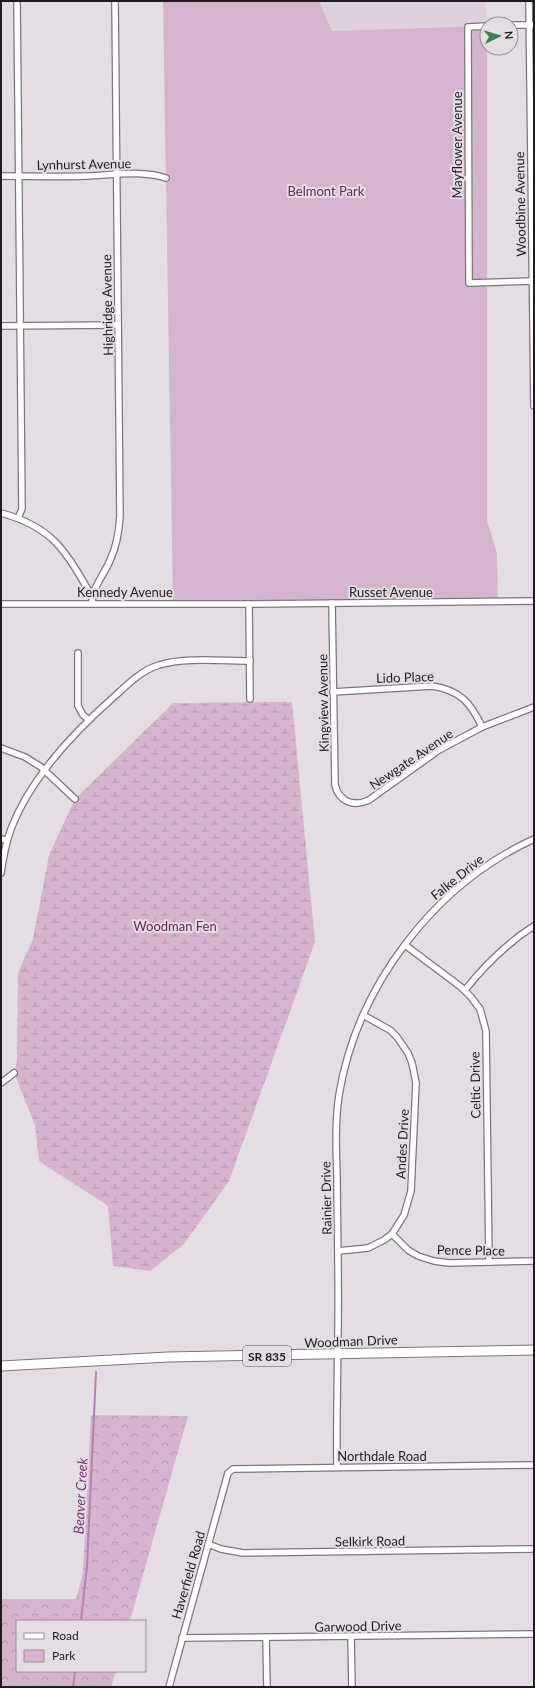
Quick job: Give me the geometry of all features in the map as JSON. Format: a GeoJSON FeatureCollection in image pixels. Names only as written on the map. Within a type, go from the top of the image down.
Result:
{"type":"FeatureCollection","features":[{"type":"Feature","properties":{"kind":"main road","name":"Woodman Drive"},"geometry":{"type":"LineString","coordinates":[[1,1366],[142,1358],[534,1350]]}},
{"type":"Feature","properties":{"kind":"street"},"geometry":{"type":"LineString","coordinates":[[17,1],[22,509],[18,518]]}},
{"type":"Feature","properties":{"kind":"street","name":"Highridge Avenue"},"geometry":{"type":"LineString","coordinates":[[92,603],[92,594],[111,558],[119,528],[115,1]]}},
{"type":"Feature","properties":{"kind":"street","name":"Woodbine Avenue"},"geometry":{"type":"LineString","coordinates":[[529,1],[531,25],[534,406]]}},
{"type":"Feature","properties":{"kind":"street"},"geometry":{"type":"LineString","coordinates":[[519,25],[531,25]]}},
{"type":"Feature","properties":{"kind":"street","name":"Mayflower Avenue"},"geometry":{"type":"LineString","coordinates":[[479,26],[468,27],[469,283],[533,281]]}},
{"type":"Feature","properties":{"kind":"street","name":"Lynhurst Avenue"},"geometry":{"type":"LineString","coordinates":[[1,176],[87,176],[116,174],[160,176],[166,178]]}},
{"type":"Feature","properties":{"kind":"street"},"geometry":{"type":"LineString","coordinates":[[1,326],[118,325]]}},
{"type":"Feature","properties":{"kind":"street"},"geometry":{"type":"LineString","coordinates":[[1,513],[18,518],[42,530],[60,546],[92,594]]}},
{"type":"Feature","properties":{"kind":"street","name":"Russet Avenue"},"geometry":{"type":"LineString","coordinates":[[249,604],[534,601]]}},
{"type":"Feature","properties":{"kind":"street","name":"Kingview Avenue"},"geometry":{"type":"LineString","coordinates":[[332,603],[335,785],[339,796],[343,800]]}},
{"type":"Feature","properties":{"kind":"street","name":"Kennedy Avenue"},"geometry":{"type":"LineString","coordinates":[[1,604],[249,604]]}},
{"type":"Feature","properties":{"kind":"street"},"geometry":{"type":"LineString","coordinates":[[249,604],[250,699]]}},
{"type":"Feature","properties":{"kind":"street"},"geometry":{"type":"LineString","coordinates":[[78,653],[78,706],[89,720]]}},
{"type":"Feature","properties":{"kind":"street"},"geometry":{"type":"LineString","coordinates":[[1,873],[8,840],[19,812],[44,769],[89,720],[139,675],[158,665],[179,661],[250,661]]}},
{"type":"Feature","properties":{"kind":"street","name":"Lido Place"},"geometry":{"type":"LineString","coordinates":[[333,692],[432,686],[441,687],[456,693],[466,701],[475,712],[482,727]]}},
{"type":"Feature","properties":{"kind":"street","name":"Newgate Avenue"},"geometry":{"type":"LineString","coordinates":[[343,800],[352,804],[358,804],[369,800],[417,764],[439,750],[482,727],[534,707]]}},
{"type":"Feature","properties":{"kind":"street"},"geometry":{"type":"LineString","coordinates":[[1,748],[25,757],[44,769],[75,799]]}},
{"type":"Feature","properties":{"kind":"street"},"geometry":{"type":"LineString","coordinates":[[1,839],[8,840]]}},
{"type":"Feature","properties":{"kind":"street","name":"Falke Drive"},"geometry":{"type":"LineString","coordinates":[[405,945],[435,910],[464,883],[508,853],[534,839]]}},
{"type":"Feature","properties":{"kind":"street"},"geometry":{"type":"LineString","coordinates":[[465,990],[491,961],[512,942],[534,926]]}},
{"type":"Feature","properties":{"kind":"street","name":"Celtic Drive"},"geometry":{"type":"LineString","coordinates":[[405,945],[465,990],[480,1008],[486,1031],[489,1262]]}},
{"type":"Feature","properties":{"kind":"street","name":"Rainier Drive"},"geometry":{"type":"LineString","coordinates":[[337,1467],[337,1114],[342,1080],[348,1054],[363,1015],[385,975],[405,945]]}},
{"type":"Feature","properties":{"kind":"street","name":"Andes Drive"},"geometry":{"type":"LineString","coordinates":[[338,1251],[368,1248],[392,1234],[404,1215],[411,1192],[415,1074],[408,1053],[397,1037],[390,1030],[363,1015]]}},
{"type":"Feature","properties":{"kind":"street"},"geometry":{"type":"LineString","coordinates":[[1,1082],[14,1073]]}},
{"type":"Feature","properties":{"kind":"street","name":"Pence Place"},"geometry":{"type":"LineString","coordinates":[[392,1234],[408,1250],[429,1260],[449,1263],[534,1261]]}},
{"type":"Feature","properties":{"kind":"street","name":"Northdale Road"},"geometry":{"type":"LineString","coordinates":[[230,1470],[337,1467],[534,1465]]}},
{"type":"Feature","properties":{"kind":"street","name":"Haverfield Road"},"geometry":{"type":"LineString","coordinates":[[169,1687],[230,1470]]}},
{"type":"Feature","properties":{"kind":"street","name":"Selkirk Road"},"geometry":{"type":"LineString","coordinates":[[208,1544],[221,1549],[243,1553],[534,1549]]}},
{"type":"Feature","properties":{"kind":"street","name":"Garwood Drive"},"geometry":{"type":"LineString","coordinates":[[182,1638],[534,1634]]}},
{"type":"Feature","properties":{"kind":"street"},"geometry":{"type":"LineString","coordinates":[[351,1637],[352,1687]]}},
{"type":"Feature","properties":{"kind":"street"},"geometry":{"type":"LineString","coordinates":[[266,1638],[267,1687]]}},
{"type":"Feature","properties":{"kind":"shaded area"},"geometry":{"type":"Polygon","coordinates":[[[319,1],[486,1],[487,16],[479,16],[479,26],[332,31],[319,1]]]}},
{"type":"Feature","properties":{"kind":"green space","name":"Belmont Park"},"geometry":{"type":"Polygon","coordinates":[[[163,1],[319,1],[332,31],[479,26],[479,56],[487,56],[487,521],[497,553],[498,602],[173,603],[163,1]]]}},
{"type":"Feature","properties":{"kind":"green space","name":"Woodman Fen"},"geometry":{"type":"Polygon","coordinates":[[[292,702],[315,942],[229,1181],[184,1244],[150,1271],[113,1266],[108,1206],[39,1161],[35,1125],[14,1073],[17,1061],[18,973],[33,939],[49,855],[75,799],[173,703],[292,702]]]}},
{"type":"Feature","properties":{"kind":"green space"},"geometry":{"type":"Polygon","coordinates":[[[91,1415],[188,1416],[130,1620],[16,1620],[16,1672],[116,1672],[111,1687],[1,1687],[1,1599],[76,1599],[83,1572],[91,1415]]]}},
{"type":"Feature","properties":{"kind":"waterway","name":"Beaver Creek"},"geometry":{"type":"LineString","coordinates":[[81,1620],[87,1566],[96,1372]]}},
{"type":"Feature","properties":{"kind":"waterway","name":"Beaver Creek"},"geometry":{"type":"LineString","coordinates":[[73,1687],[75,1672]]}}]}
